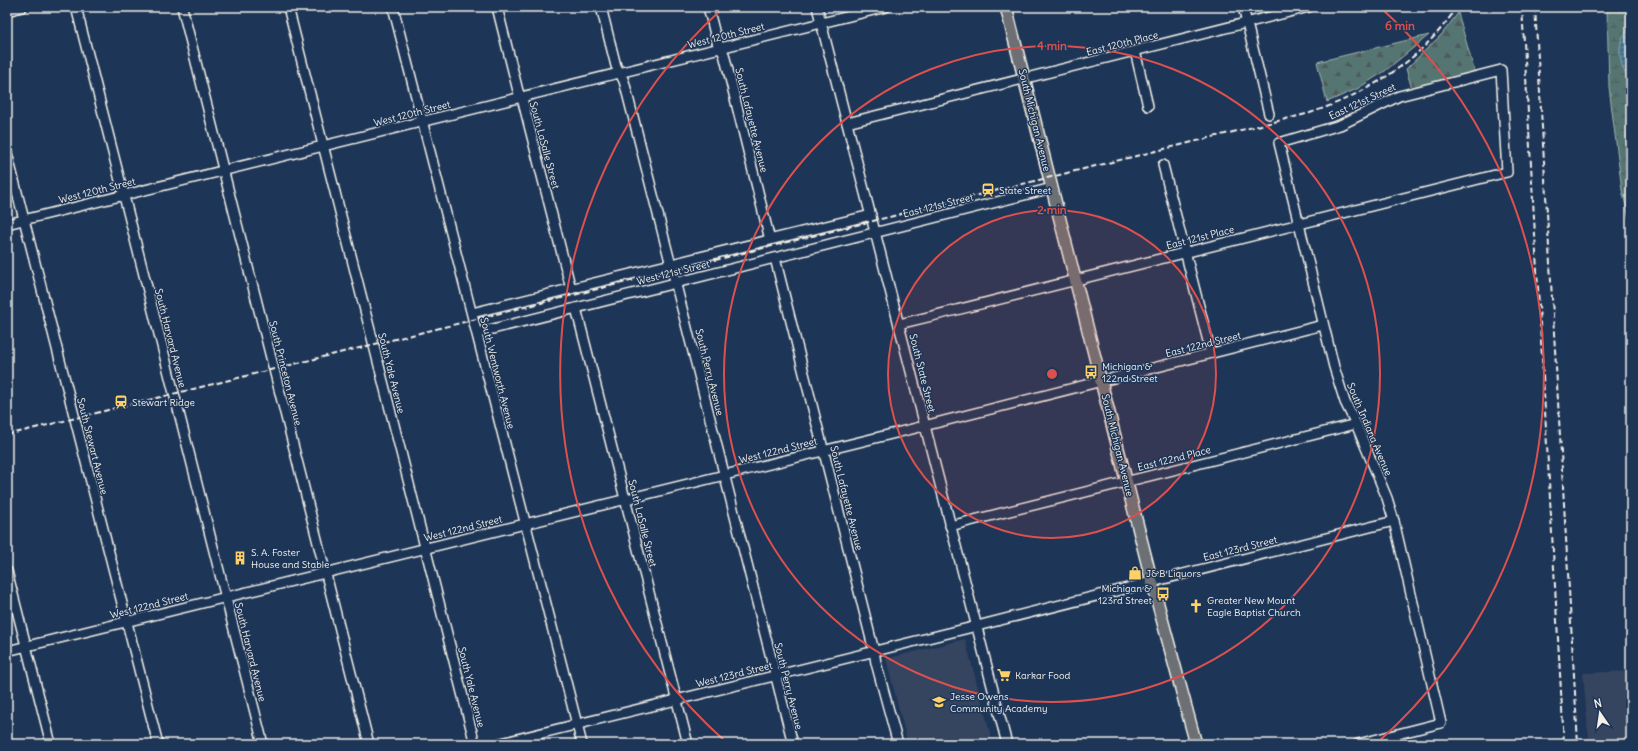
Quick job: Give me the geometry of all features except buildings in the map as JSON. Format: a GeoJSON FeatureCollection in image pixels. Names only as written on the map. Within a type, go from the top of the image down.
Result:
{"type":"FeatureCollection","features":[{"type":"Feature","properties":{"kind":"main road","name":"South Michigan Avenue"},"geometry":{"type":"LineString","coordinates":[[1006,7],[1152,582],[1196,744]]}},
{"type":"Feature","properties":{"kind":"street"},"geometry":{"type":"LineString","coordinates":[[7,11],[22,7]]}},
{"type":"Feature","properties":{"kind":"street","name":"South Harvard Avenue"},"geometry":{"type":"LineString","coordinates":[[76,7],[263,744]]}},
{"type":"Feature","properties":{"kind":"street","name":"South Princeton Avenue"},"geometry":{"type":"LineString","coordinates":[[182,7],[369,744]]}},
{"type":"Feature","properties":{"kind":"street","name":"South Yale Avenue"},"geometry":{"type":"LineString","coordinates":[[288,7],[475,744]]}},
{"type":"Feature","properties":{"kind":"street","name":"South Wentworth Avenue"},"geometry":{"type":"LineString","coordinates":[[393,7],[582,744]]}},
{"type":"Feature","properties":{"kind":"street","name":"South LaSalle Street"},"geometry":{"type":"LineString","coordinates":[[497,7],[571,289]]}},
{"type":"Feature","properties":{"kind":"street","name":"South Perry Avenue"},"geometry":{"type":"LineString","coordinates":[[601,7],[616,66],[623,79],[793,744]]}},
{"type":"Feature","properties":{"kind":"street","name":"South Lafayette Avenue"},"geometry":{"type":"LineString","coordinates":[[708,7],[717,42],[724,54],[770,240]]}},
{"type":"Feature","properties":{"kind":"street","name":"South State Street"},"geometry":{"type":"LineString","coordinates":[[818,7],[1007,744]]}},
{"type":"Feature","properties":{"kind":"street","name":"West 120th Street"},"geometry":{"type":"LineString","coordinates":[[7,224],[886,7]]}},
{"type":"Feature","properties":{"kind":"street"},"geometry":{"type":"LineString","coordinates":[[1243,7],[1269,114]]}},
{"type":"Feature","properties":{"kind":"street","name":"East 120th Place"},"geometry":{"type":"LineString","coordinates":[[847,124],[1309,7]]}},
{"type":"Feature","properties":{"kind":"street"},"geometry":{"type":"LineString","coordinates":[[1135,52],[1148,106]]}},
{"type":"Feature","properties":{"kind":"street","name":"East 121st Street"},"geometry":{"type":"LineString","coordinates":[[1279,143],[1340,125],[1399,96],[1501,70],[1507,172]]}},
{"type":"Feature","properties":{"kind":"street","name":"South Indiana Avenue"},"geometry":{"type":"LineString","coordinates":[[1279,143],[1334,367],[1346,402],[1387,498],[1394,521],[1441,723],[1358,744]]}},
{"type":"Feature","properties":{"kind":"street","name":"South Stewart Avenue"},"geometry":{"type":"LineString","coordinates":[[7,153],[158,744]]}},
{"type":"Feature","properties":{"kind":"street"},"geometry":{"type":"LineString","coordinates":[[1163,165],[1211,353]]}},
{"type":"Feature","properties":{"kind":"street","name":"East 121st Place"},"geometry":{"type":"LineString","coordinates":[[899,324],[1507,172]]}},
{"type":"Feature","properties":{"kind":"street","name":"East 121st Street"},"geometry":{"type":"LineString","coordinates":[[875,233],[1052,188]]}},
{"type":"Feature","properties":{"kind":"street","name":"West 121st Street"},"geometry":{"type":"LineString","coordinates":[[472,313],[871,215]]}},
{"type":"Feature","properties":{"kind":"street","name":"West 121st Street"},"geometry":{"type":"LineString","coordinates":[[476,333],[875,233]]}},
{"type":"Feature","properties":{"kind":"street","name":"South Lafayette Avenue"},"geometry":{"type":"LineString","coordinates":[[775,258],[876,663],[898,744]]}},
{"type":"Feature","properties":{"kind":"street","name":"South LaSalle Street"},"geometry":{"type":"LineString","coordinates":[[576,308],[688,744]]}},
{"type":"Feature","properties":{"kind":"street","name":"East 122nd Street"},"geometry":{"type":"LineString","coordinates":[[925,425],[1323,325]]}},
{"type":"Feature","properties":{"kind":"street","name":"East 122nd Place"},"geometry":{"type":"LineString","coordinates":[[950,526],[1356,424]]}},
{"type":"Feature","properties":{"kind":"street","name":"West 122nd Street"},"geometry":{"type":"LineString","coordinates":[[7,651],[925,425]]}},
{"type":"Feature","properties":{"kind":"street","name":"East 123rd Street"},"geometry":{"type":"LineString","coordinates":[[976,626],[1394,521]]}},
{"type":"Feature","properties":{"kind":"street"},"geometry":{"type":"LineString","coordinates":[[7,571],[51,744]]}},
{"type":"Feature","properties":{"kind":"street","name":"West 123rd Street"},"geometry":{"type":"LineString","coordinates":[[497,744],[976,626]]}},
{"type":"Feature","properties":{"kind":"shaded area"},"geometry":{"type":"Polygon","coordinates":[[[1631,26],[1631,83],[1625,73],[1621,61],[1620,48],[1623,37],[1631,26]]]}},
{"type":"Feature","properties":{"kind":"shaded area","name":"Jesse Owens Community Academy"},"geometry":{"type":"Polygon","coordinates":[[[965,639],[993,744],[908,744],[886,659],[965,639]]]}},
{"type":"Feature","properties":{"kind":"shaded area"},"geometry":{"type":"Polygon","coordinates":[[[1631,671],[1631,744],[1589,744],[1583,673],[1631,671]]]}},
{"type":"Feature","properties":{"kind":"green space"},"geometry":{"type":"Polygon","coordinates":[[[1607,7],[1631,7],[1631,226],[1622,190],[1609,87],[1607,7]]]}},
{"type":"Feature","properties":{"kind":"green space"},"geometry":{"type":"Polygon","coordinates":[[[1458,13],[1475,73],[1412,89],[1406,69],[1442,34],[1458,13]]]}},
{"type":"Feature","properties":{"kind":"green space"},"geometry":{"type":"Polygon","coordinates":[[[1429,35],[1385,71],[1357,89],[1327,102],[1317,62],[1429,35]]]}},
{"type":"Feature","properties":{"kind":"railway"},"geometry":{"type":"LineString","coordinates":[[7,435],[1310,113],[1332,105],[1373,85],[1411,59],[1428,43],[1457,7]]}},
{"type":"Feature","properties":{"kind":"railway"},"geometry":{"type":"LineString","coordinates":[[1522,7],[1564,744]]}},
{"type":"Feature","properties":{"kind":"railway"},"geometry":{"type":"LineString","coordinates":[[1535,7],[1578,744]]}},
{"type":"Feature","properties":{"kind":"place","name":"State Street"},"geometry":{"type":"Point","coordinates":[988,190]}},
{"type":"Feature","properties":{"kind":"place","name":"Michigan & 122nd Street"},"geometry":{"type":"Point","coordinates":[1091,372]}},
{"type":"Feature","properties":{"kind":"place","name":"Stewart Ridge"},"geometry":{"type":"Point","coordinates":[121,402]}},
{"type":"Feature","properties":{"kind":"place","name":"S. A. Foster House and Stable"},"geometry":{"type":"Point","coordinates":[240,558]}},
{"type":"Feature","properties":{"kind":"place","name":"J&B Liquors"},"geometry":{"type":"Point","coordinates":[1135,573]}},
{"type":"Feature","properties":{"kind":"place","name":"Michigan & 123rd Street"},"geometry":{"type":"Point","coordinates":[1163,594]}},
{"type":"Feature","properties":{"kind":"place","name":"Greater New Mount Eagle Baptist Church"},"geometry":{"type":"Point","coordinates":[1196,606]}},
{"type":"Feature","properties":{"kind":"place","name":"Karkar Food"},"geometry":{"type":"Point","coordinates":[1004,675]}},
{"type":"Feature","properties":{"kind":"place","name":"Jesse Owens Community Academy"},"geometry":{"type":"Point","coordinates":[939,702]}}]}
